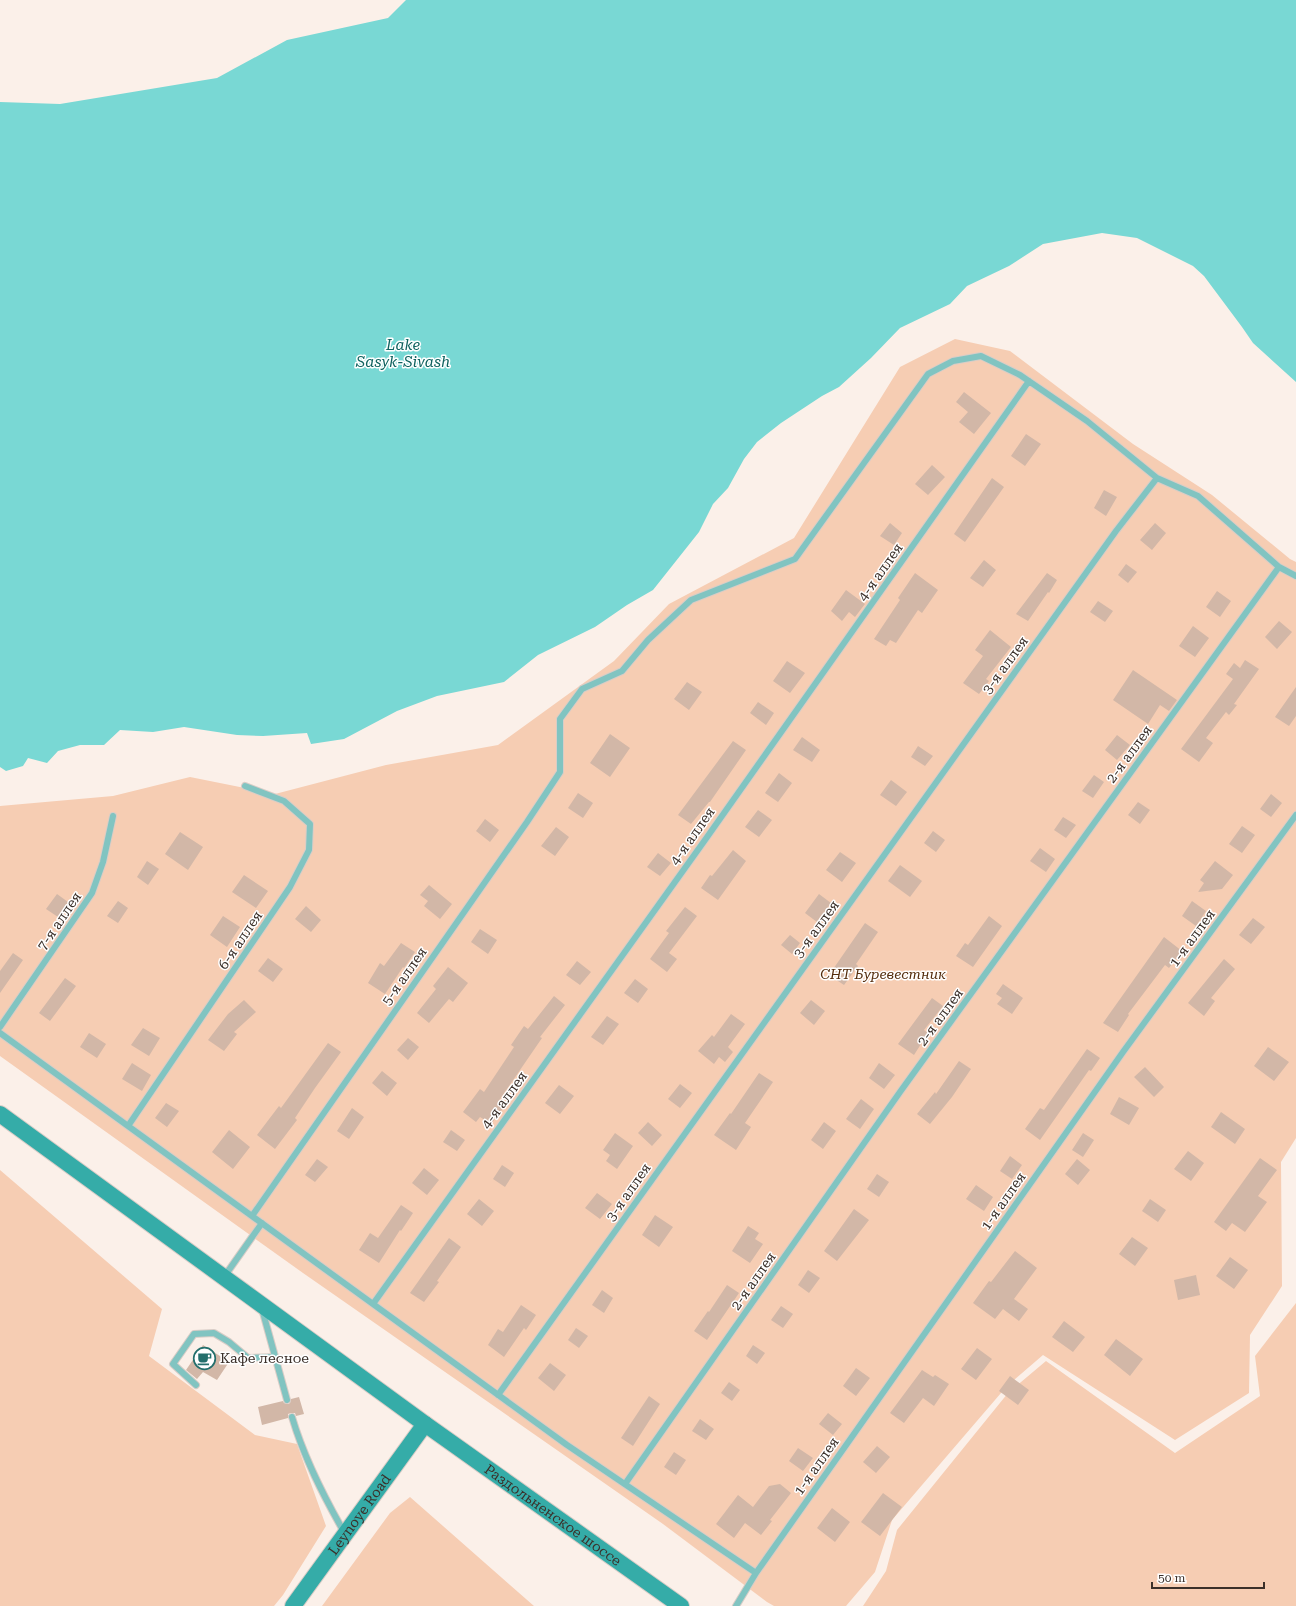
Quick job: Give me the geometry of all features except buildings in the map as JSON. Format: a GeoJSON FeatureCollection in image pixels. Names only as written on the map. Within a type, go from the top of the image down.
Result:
{"type":"FeatureCollection","features":[{"type":"Feature","properties":{"kind":"main road","name":"Раздольненское шоссе"},"geometry":{"type":"LineString","coordinates":[[0,1114],[426,1424],[681,1606]]}},
{"type":"Feature","properties":{"kind":"main road","name":"Leynoye Road"},"geometry":{"type":"LineString","coordinates":[[293,1606],[426,1424]]}},
{"type":"Feature","properties":{"kind":"lane","name":"5-я аллея"},"geometry":{"type":"LineString","coordinates":[[252,1216],[527,822],[560,772],[560,719],[582,689],[622,671],[648,640],[691,600],[795,559],[928,374],[953,361],[981,356],[1020,375],[1087,421],[1156,478],[1198,496],[1279,567],[1296,576]]}},
{"type":"Feature","properties":{"kind":"lane","name":"4-я аллея"},"geometry":{"type":"LineString","coordinates":[[373,1304],[705,840],[1029,381]]}},
{"type":"Feature","properties":{"kind":"lane","name":"3-я аллея"},"geometry":{"type":"LineString","coordinates":[[498,1395],[1106,544],[1156,478]]}},
{"type":"Feature","properties":{"kind":"lane","name":"2-я аллея"},"geometry":{"type":"LineString","coordinates":[[625,1484],[900,1092],[1279,567]]}},
{"type":"Feature","properties":{"kind":"lane","name":"6-я аллея"},"geometry":{"type":"LineString","coordinates":[[128,1126],[290,887],[309,850],[310,824],[284,801],[245,786]]}},
{"type":"Feature","properties":{"kind":"lane","name":"1-я аллея"},"geometry":{"type":"LineString","coordinates":[[736,1606],[756,1573],[1123,1052],[1296,815]]}},
{"type":"Feature","properties":{"kind":"lane","name":"7-я аллея"},"geometry":{"type":"LineString","coordinates":[[0,1027],[92,893],[103,862],[112,816]]}},
{"type":"Feature","properties":{"kind":"lane"},"geometry":{"type":"LineString","coordinates":[[0,1033],[567,1445],[756,1573]]}},
{"type":"Feature","properties":{"kind":"lane"},"geometry":{"type":"LineString","coordinates":[[224,1277],[262,1223]]}},
{"type":"Feature","properties":{"kind":"lane"},"geometry":{"type":"LineString","coordinates":[[260,1304],[287,1400]]}},
{"type":"Feature","properties":{"kind":"lane"},"geometry":{"type":"LineString","coordinates":[[196,1385],[173,1364],[194,1334],[214,1333],[229,1342],[248,1358],[274,1357]]}},
{"type":"Feature","properties":{"kind":"lane"},"geometry":{"type":"LineString","coordinates":[[292,1417],[299,1440],[320,1489],[346,1534]]}},
{"type":"Feature","properties":{"kind":"green space","name":"СНТ Буревестник"},"geometry":{"type":"Polygon","coordinates":[[[955,339],[1010,351],[1133,444],[1212,495],[1290,559],[1296,562],[1296,1138],[1281,1162],[1282,1286],[1250,1335],[1249,1393],[1175,1440],[1043,1355],[1007,1386],[892,1520],[875,1572],[846,1606],[774,1606],[663,1524],[303,1273],[0,1056],[0,806],[113,796],[190,777],[275,794],[386,765],[498,745],[614,661],[669,604],[794,538],[900,367],[955,339]]]}},
{"type":"Feature","properties":{"kind":"green space"},"geometry":{"type":"Polygon","coordinates":[[[0,1170],[162,1309],[149,1356],[255,1435],[297,1444],[326,1526],[283,1595],[274,1606],[0,1606],[0,1170]]]}},
{"type":"Feature","properties":{"kind":"green space"},"geometry":{"type":"Polygon","coordinates":[[[1296,1303],[1296,1606],[863,1606],[886,1571],[897,1530],[1008,1393],[1046,1361],[1175,1453],[1260,1396],[1255,1356],[1296,1303]]]}},
{"type":"Feature","properties":{"kind":"green space"},"geometry":{"type":"Polygon","coordinates":[[[410,1497],[534,1606],[322,1606],[390,1513],[410,1497]]]}},
{"type":"Feature","properties":{"kind":"water","name":"Lake Sasyk-Sivash"},"geometry":{"type":"Polygon","coordinates":[[[406,0],[1296,0],[1296,382],[1253,343],[1204,276],[1193,266],[1137,238],[1102,233],[1043,244],[1009,266],[967,286],[950,304],[900,328],[871,358],[839,387],[822,396],[781,423],[757,442],[744,459],[728,488],[713,504],[699,532],[653,590],[627,605],[595,627],[538,655],[504,682],[437,696],[397,711],[344,739],[311,744],[307,733],[263,736],[237,735],[184,727],[153,732],[120,730],[104,745],[80,745],[58,751],[47,763],[28,758],[23,766],[6,771],[0,767],[0,102],[60,104],[217,78],[287,40],[388,18],[406,0]]]}},
{"type":"Feature","properties":{"kind":"place","name":"Кафе лесное"},"geometry":{"type":"Point","coordinates":[205,1358]}}]}
